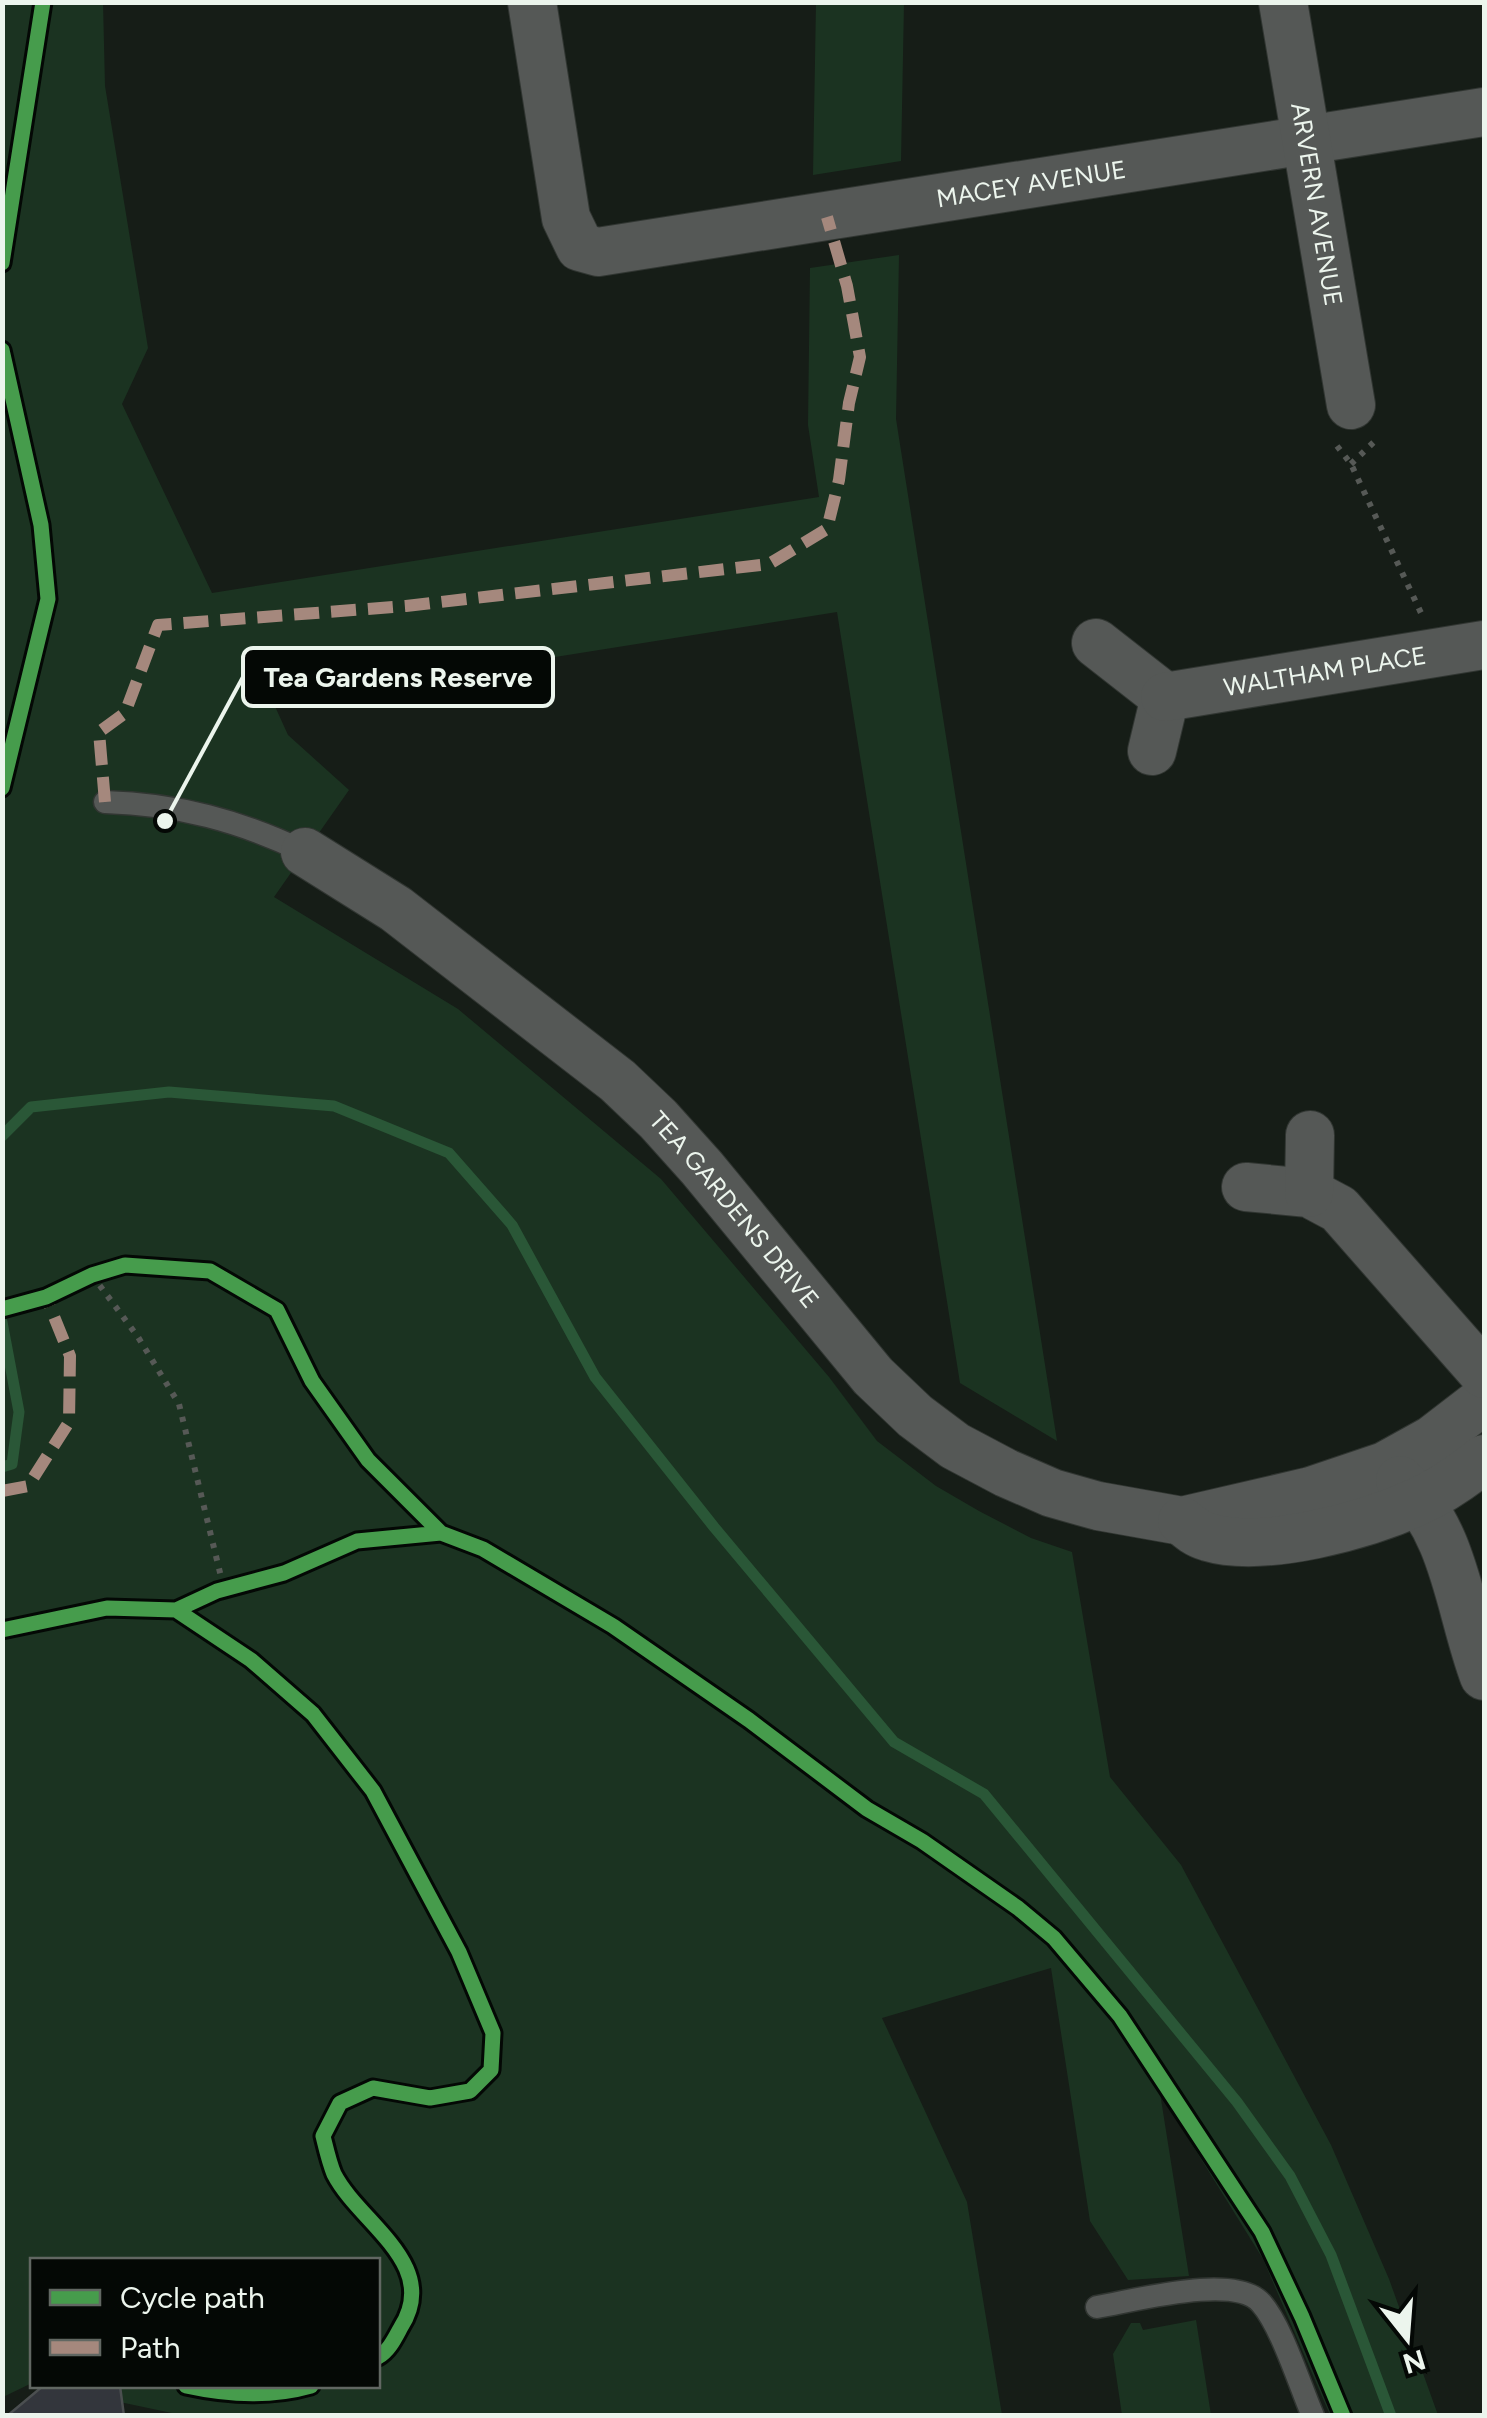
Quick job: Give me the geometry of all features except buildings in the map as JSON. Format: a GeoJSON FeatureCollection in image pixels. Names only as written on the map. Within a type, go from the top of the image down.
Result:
{"type":"FeatureCollection","features":[{"type":"Feature","properties":{"kind":"street","name":"MACEY AVENUE"},"geometry":{"type":"LineString","coordinates":[[532,2],[566,218],[580,246],[598,252],[1484,112]]}},
{"type":"Feature","properties":{"kind":"street","name":"ARVERN AVENUE"},"geometry":{"type":"LineString","coordinates":[[1283,2],[1351,406]]}},
{"type":"Feature","properties":{"kind":"street"},"geometry":{"type":"LineString","coordinates":[[1096,643],[1165,697],[1152,750]]}},
{"type":"Feature","properties":{"kind":"street","name":"WALTHAM PLACE"},"geometry":{"type":"LineString","coordinates":[[1165,697],[1484,645]]}},
{"type":"Feature","properties":{"kind":"street","name":"TEA GARDENS DRIVE"},"geometry":{"type":"LineString","coordinates":[[305,852],[396,909],[618,1081],[702,1168],[872,1376],[955,1446],[1052,1493],[1182,1522],[1311,1491],[1399,1492]]}},
{"type":"Feature","properties":{"kind":"street"},"geometry":{"type":"LineString","coordinates":[[1309,1193],[1310,1135]]}},
{"type":"Feature","properties":{"kind":"street"},"geometry":{"type":"LineString","coordinates":[[1246,1187],[1309,1193],[1339,1209],[1484,1374]]}},
{"type":"Feature","properties":{"kind":"street"},"geometry":{"type":"LineString","coordinates":[[1399,1492],[1432,1440],[1484,1400]]}},
{"type":"Feature","properties":{"kind":"street"},"geometry":{"type":"LineString","coordinates":[[1399,1492],[1484,1459]]}},
{"type":"Feature","properties":{"kind":"street"},"geometry":{"type":"LineString","coordinates":[[1399,1492],[1457,1578],[1481,1666]]}},
{"type":"Feature","properties":{"kind":"lane"},"geometry":{"type":"LineString","coordinates":[[106,802],[146,803],[217,816],[305,852]]}},
{"type":"Feature","properties":{"kind":"lane"},"geometry":{"type":"LineString","coordinates":[[1097,2307],[1220,2288],[1248,2293],[1267,2311],[1312,2416]]}},
{"type":"Feature","properties":{"kind":"path"},"geometry":{"type":"LineString","coordinates":[[108,1270],[84,1279],[138,1337],[178,1404],[231,1587],[204,1597]]}},
{"type":"Feature","properties":{"kind":"green space"},"geometry":{"type":"Polygon","coordinates":[[[103,2],[105,86],[148,348],[122,404],[212,593],[819,497],[808,425],[810,268],[899,255],[896,419],[1057,1441],[960,1383],[837,612],[273,702],[288,735],[349,790],[274,897],[458,1009],[661,1179],[829,1377],[877,1441],[936,1486],[979,1511],[1031,1538],[1072,1552],[1110,1777],[1181,1865],[1331,2145],[1389,2279],[1438,2415],[1330,2415],[1263,2259],[1160,2093],[1189,2276],[1128,2280],[1090,2221],[1051,1968],[882,2018],[967,2202],[1002,2415],[186,2416],[53,2388],[380,2388],[380,2258],[30,2258],[30,2384],[3,2397],[2,3],[103,2]]]}},
{"type":"Feature","properties":{"kind":"green space"},"geometry":{"type":"Polygon","coordinates":[[[816,3],[904,3],[901,161],[813,175],[816,3]]]}},
{"type":"Feature","properties":{"kind":"green space"},"geometry":{"type":"Polygon","coordinates":[[[1196,2320],[1211,2415],[1122,2415],[1113,2354],[1131,2323],[1140,2323],[1143,2330],[1196,2320]]]}},
{"type":"Feature","properties":{"kind":"waterway"},"geometry":{"type":"LineString","coordinates":[[2,1136],[31,1107],[169,1092],[334,1106],[449,1153],[512,1225],[595,1377],[714,1527],[894,1742],[984,1794],[1237,2102],[1290,2176],[1331,2255],[1391,2416]]}},
{"type":"Feature","properties":{"kind":"waterway"},"geometry":{"type":"LineString","coordinates":[[2,1322],[19,1412],[12,1464],[2,1467]]}},
{"type":"Feature","properties":{"kind":"marked path"},"geometry":{"type":"LineString","coordinates":[[105,802],[99,732],[125,713],[158,625],[406,606],[769,564],[827,529],[860,357],[847,286],[827,217]]}},
{"type":"Feature","properties":{"kind":"marked path"},"geometry":{"type":"LineString","coordinates":[[2,1491],[28,1486],[69,1422],[70,1356],[46,1297]]}},
{"type":"Feature","properties":{"kind":"cycle path"},"geometry":{"type":"LineString","coordinates":[[2,263],[43,2]]}},
{"type":"Feature","properties":{"kind":"cycle path"},"geometry":{"type":"LineString","coordinates":[[2,350],[41,525],[48,599],[2,788]]}},
{"type":"Feature","properties":{"kind":"cycle path"},"geometry":{"type":"LineString","coordinates":[[2,1309],[46,1297],[92,1275],[125,1265],[210,1271],[277,1310],[312,1381],[368,1460],[441,1533],[483,1549],[613,1626],[749,1720],[867,1809],[922,1841],[1018,1908],[1054,1938],[1120,2016],[1262,2232],[1343,2416]]}},
{"type":"Feature","properties":{"kind":"cycle path"},"geometry":{"type":"LineString","coordinates":[[2,1630],[107,1608],[176,1610],[217,1591],[284,1573],[357,1541],[441,1533]]}},
{"type":"Feature","properties":{"kind":"cycle path"},"geometry":{"type":"LineString","coordinates":[[176,1610],[251,1660],[313,1714],[373,1791],[459,1952],[493,2033],[491,2070],[470,2091],[430,2098],[373,2088],[340,2103],[323,2136],[334,2174],[392,2245],[411,2283],[411,2304],[389,2348],[380,2355]]}},
{"type":"Feature","properties":{"kind":"cycle path"},"geometry":{"type":"LineString","coordinates":[[198,2388],[248,2394],[301,2388]]}},
{"type":"Feature","properties":{"kind":"place","name":"Tea Gardens Reserve"},"geometry":{"type":"Point","coordinates":[165,821]}}]}
